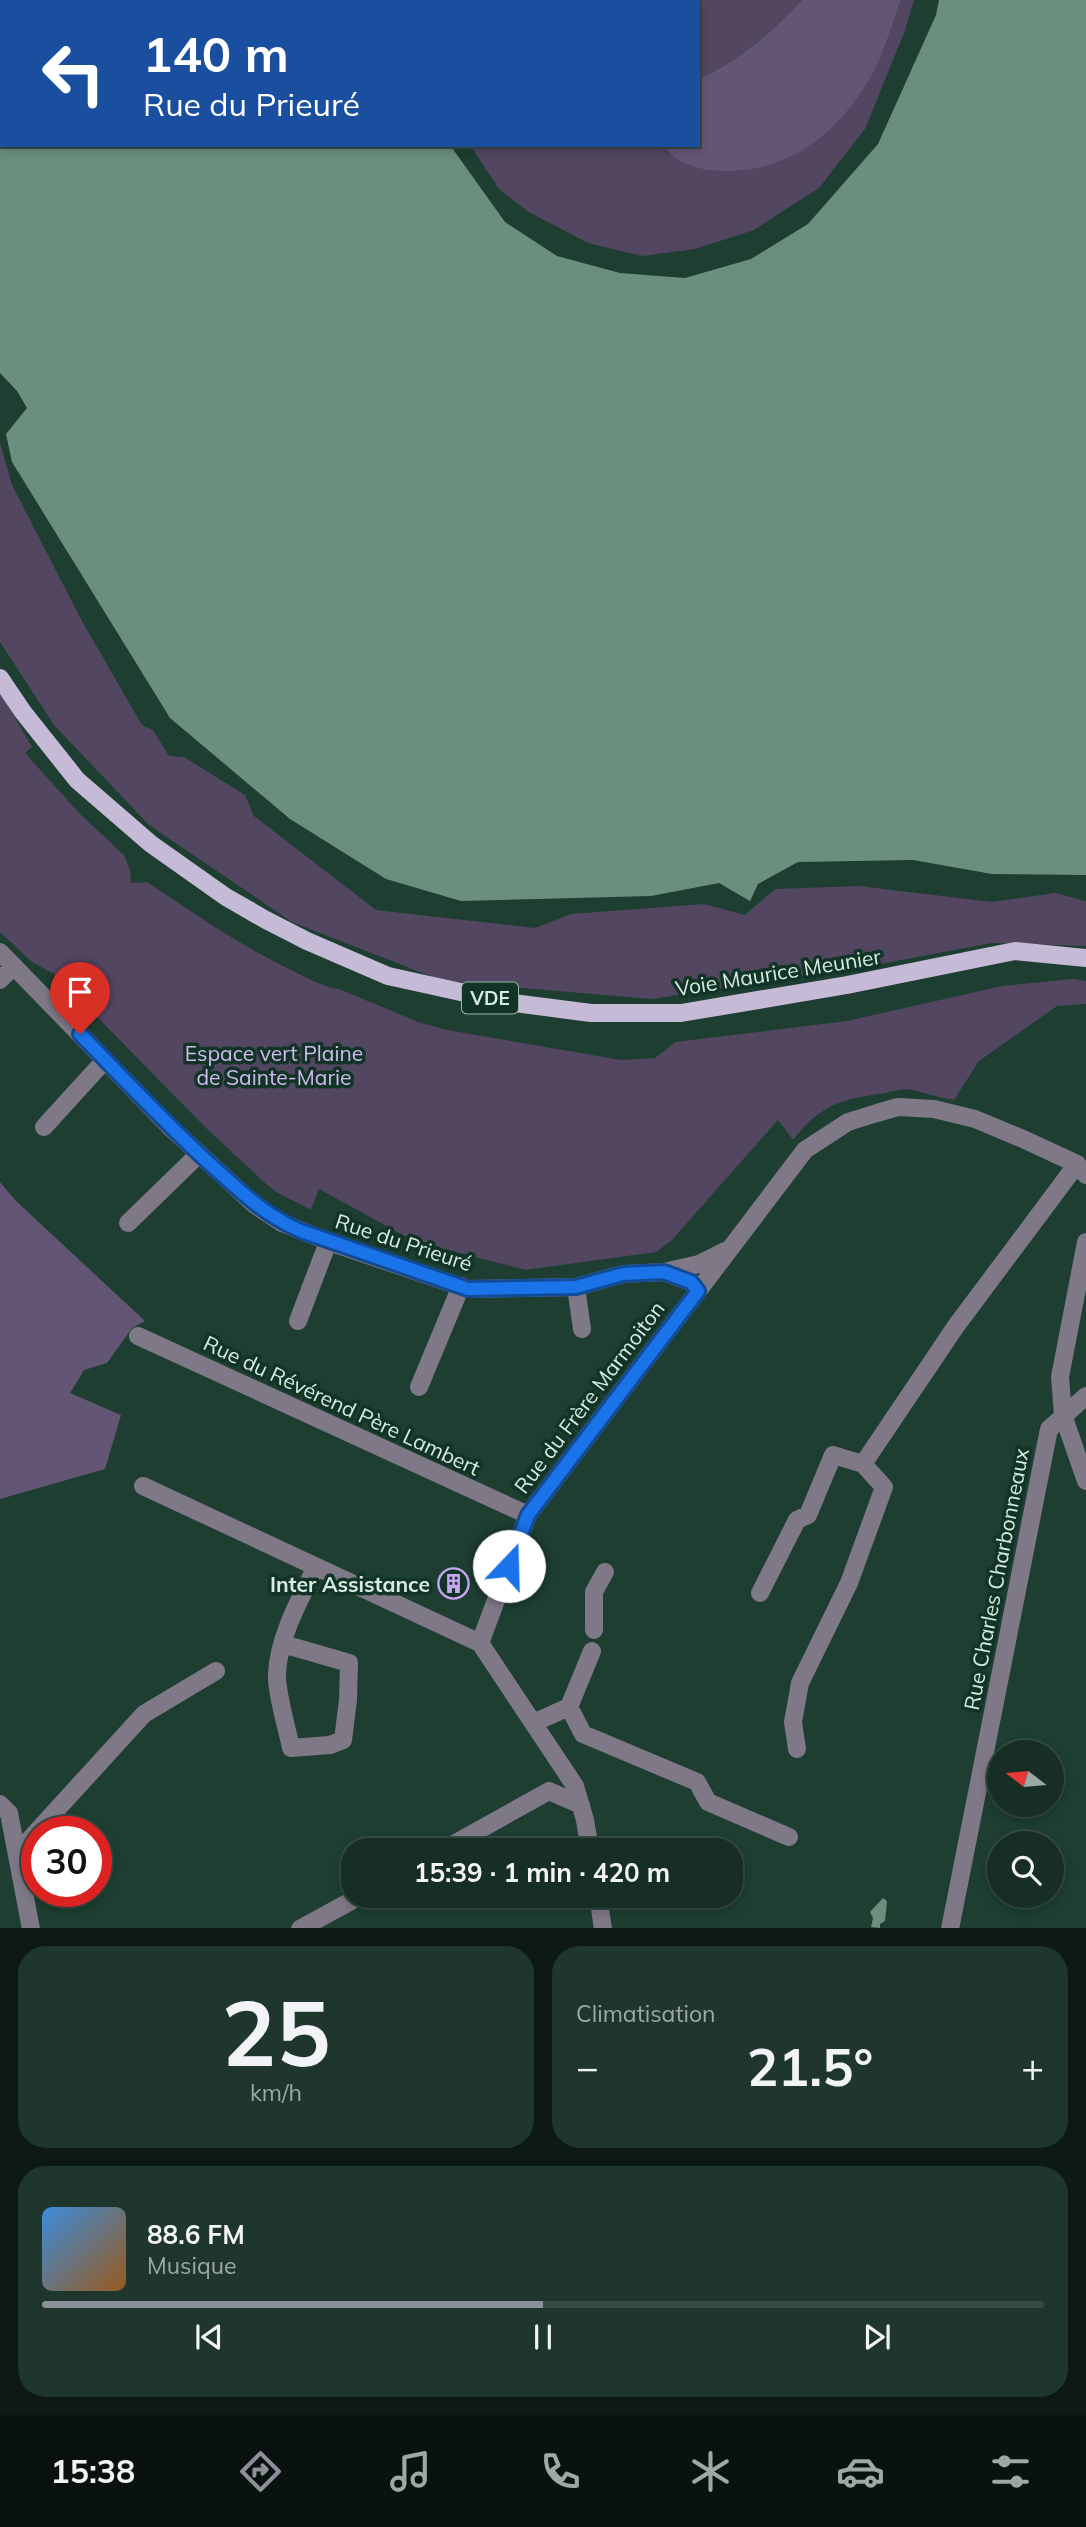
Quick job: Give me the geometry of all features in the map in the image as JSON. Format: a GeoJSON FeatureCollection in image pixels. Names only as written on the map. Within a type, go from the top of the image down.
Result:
{"type":"FeatureCollection","features":[{"type":"Feature","properties":{"kind":"main road","name":"Voie Maurice Meunier"},"geometry":{"type":"LineString","coordinates":[[0,678],[23,712],[77,780],[150,844],[226,897],[266,920],[307,941],[388,975],[506,1002],[591,1013],[681,1013],[847,985],[1015,951],[1086,958]]}},
{"type":"Feature","properties":{"kind":"street","name":"Rue du Prieuré"},"geometry":{"type":"LineString","coordinates":[[0,952],[199,1154],[255,1205],[282,1223],[328,1242],[468,1289],[576,1287],[623,1274],[664,1272],[699,1264],[732,1248]]}},
{"type":"Feature","properties":{"kind":"street"},"geometry":{"type":"LineString","coordinates":[[0,980],[14,966]]}},
{"type":"Feature","properties":{"kind":"street"},"geometry":{"type":"LineString","coordinates":[[44,1127],[105,1060]]}},
{"type":"Feature","properties":{"kind":"street","name":"Rue du Frère Marmoiton"},"geometry":{"type":"LineString","coordinates":[[480,1643],[528,1515],[805,1150],[848,1122],[898,1107],[934,1110],[975,1119],[1082,1169]]}},
{"type":"Feature","properties":{"kind":"street"},"geometry":{"type":"LineString","coordinates":[[128,1223],[199,1154]]}},
{"type":"Feature","properties":{"kind":"street"},"geometry":{"type":"LineString","coordinates":[[863,1464],[956,1326],[1082,1169]]}},
{"type":"Feature","properties":{"kind":"street"},"geometry":{"type":"LineString","coordinates":[[298,1321],[328,1242]]}},
{"type":"Feature","properties":{"kind":"street"},"geometry":{"type":"LineString","coordinates":[[1086,1242],[1060,1377],[1063,1415],[1086,1481]]}},
{"type":"Feature","properties":{"kind":"street","name":"Rue du Prieuré"},"geometry":{"type":"LineString","coordinates":[[664,1272],[691,1282],[698,1291]]}},
{"type":"Feature","properties":{"kind":"street"},"geometry":{"type":"LineString","coordinates":[[419,1387],[461,1286]]}},
{"type":"Feature","properties":{"kind":"street"},"geometry":{"type":"LineString","coordinates":[[576,1287],[582,1329]]}},
{"type":"Feature","properties":{"kind":"street","name":"Rue du Révérend Père Lambert"},"geometry":{"type":"LineString","coordinates":[[138,1336],[528,1515]]}},
{"type":"Feature","properties":{"kind":"street"},"geometry":{"type":"LineString","coordinates":[[1063,1415],[1086,1396]]}},
{"type":"Feature","properties":{"kind":"street","name":"Rue Charles Charbonneaux"},"geometry":{"type":"LineString","coordinates":[[950,1928],[1049,1429],[1063,1415]]}},
{"type":"Feature","properties":{"kind":"street"},"geometry":{"type":"LineString","coordinates":[[760,1593],[797,1520],[808,1515],[833,1455],[863,1464],[884,1487],[849,1583],[800,1683],[793,1722],[797,1749]]}},
{"type":"Feature","properties":{"kind":"street"},"geometry":{"type":"LineString","coordinates":[[143,1486],[480,1643],[575,1786],[587,1838]]}},
{"type":"Feature","properties":{"kind":"street"},"geometry":{"type":"LineString","coordinates":[[283,1644],[349,1663],[348,1700],[342,1740],[330,1745],[291,1748],[276,1676],[283,1644],[296,1608],[316,1567]]}},
{"type":"Feature","properties":{"kind":"street"},"geometry":{"type":"LineString","coordinates":[[594,1630],[594,1592],[605,1572]]}},
{"type":"Feature","properties":{"kind":"street"},"geometry":{"type":"LineString","coordinates":[[533,1723],[569,1707],[592,1651]]}},
{"type":"Feature","properties":{"kind":"street"},"geometry":{"type":"LineString","coordinates":[[18,1852],[144,1714],[216,1671]]}},
{"type":"Feature","properties":{"kind":"street"},"geometry":{"type":"LineString","coordinates":[[569,1707],[583,1734],[697,1782],[708,1802],[789,1837]]}},
{"type":"Feature","properties":{"kind":"street"},"geometry":{"type":"LineString","coordinates":[[465,1838],[549,1791],[563,1769]]}},
{"type":"Feature","properties":{"kind":"street"},"geometry":{"type":"LineString","coordinates":[[549,1791],[580,1805]]}},
{"type":"Feature","properties":{"kind":"street"},"geometry":{"type":"LineString","coordinates":[[0,1804],[9,1813],[31,1928]]}},
{"type":"Feature","properties":{"kind":"street"},"geometry":{"type":"LineString","coordinates":[[300,1928],[341,1906]]}},
{"type":"Feature","properties":{"kind":"street"},"geometry":{"type":"LineString","coordinates":[[599,1908],[603,1928]]}},
{"type":"Feature","properties":{"kind":"green space"},"geometry":{"type":"Polygon","coordinates":[[[700,0],[802,0],[754,45],[700,79],[700,0]]]}},
{"type":"Feature","properties":{"kind":"green space"},"geometry":{"type":"Polygon","coordinates":[[[901,0],[914,0],[904,33],[865,129],[819,188],[754,230],[695,249],[642,256],[588,243],[527,211],[499,189],[471,147],[664,147],[681,161],[695,167],[719,171],[874,69],[901,0]]]}},
{"type":"Feature","properties":{"kind":"green space"},"geometry":{"type":"Polygon","coordinates":[[[0,443],[12,485],[83,623],[142,725],[153,730],[169,756],[184,757],[245,795],[254,816],[376,910],[535,928],[571,914],[704,904],[745,915],[775,889],[859,886],[992,902],[1055,893],[1086,901],[1086,946],[992,943],[864,967],[651,999],[443,981],[292,922],[149,825],[54,725],[0,642],[0,443]]]}},
{"type":"Feature","properties":{"kind":"green space","name":"Espace vert Plaine de Sainte-Marie"},"geometry":{"type":"Polygon","coordinates":[[[0,692],[32,747],[25,753],[80,814],[124,855],[130,870],[131,883],[147,882],[237,940],[310,979],[418,1022],[447,1030],[621,1060],[655,1058],[675,1042],[847,1021],[1002,986],[1073,979],[1086,981],[1086,1004],[1057,1006],[979,1061],[954,1100],[906,1089],[857,1098],[823,1111],[793,1140],[778,1120],[672,1240],[656,1252],[525,1270],[414,1241],[319,1189],[311,1210],[278,1193],[205,1127],[56,975],[32,962],[0,932],[0,692]]]}},
{"type":"Feature","properties":{"kind":"shaded area"},"geometry":{"type":"Polygon","coordinates":[[[802,0],[901,0],[874,71],[847,111],[813,143],[773,164],[750,169],[716,171],[690,166],[675,158],[664,147],[700,147],[700,79],[754,45],[802,0]]]}},
{"type":"Feature","properties":{"kind":"shaded area"},"geometry":{"type":"Polygon","coordinates":[[[939,0],[1086,0],[1086,875],[992,874],[913,860],[798,862],[758,884],[750,901],[719,883],[651,896],[461,901],[386,879],[290,819],[170,718],[12,462],[6,434],[27,408],[17,391],[0,373],[0,147],[451,147],[505,222],[557,256],[620,273],[685,278],[751,259],[808,224],[878,144],[936,15],[939,0]]]}},
{"type":"Feature","properties":{"kind":"shaded area"},"geometry":{"type":"Polygon","coordinates":[[[0,1182],[15,1200],[145,1321],[132,1328],[107,1363],[84,1370],[70,1393],[121,1415],[105,1469],[0,1499],[0,1182]]]}},
{"type":"Feature","properties":{"kind":"shaded area"},"geometry":{"type":"Polygon","coordinates":[[[883,1898],[887,1901],[885,1921],[880,1924],[880,1928],[871,1927],[873,1918],[870,1912],[883,1898]]]}},
{"type":"Feature","properties":{"kind":"place","name":"Inter Assistance"},"geometry":{"type":"Point","coordinates":[453,1584]}},
{"type":"Feature","properties":{"kind":"route"},"geometry":{"type":"LineString","coordinates":[[80,1034],[170,1127],[255,1205],[282,1223],[301,1231],[468,1289],[576,1287],[623,1274],[664,1272],[691,1282],[698,1291],[528,1515],[509,1566]]}}]}
